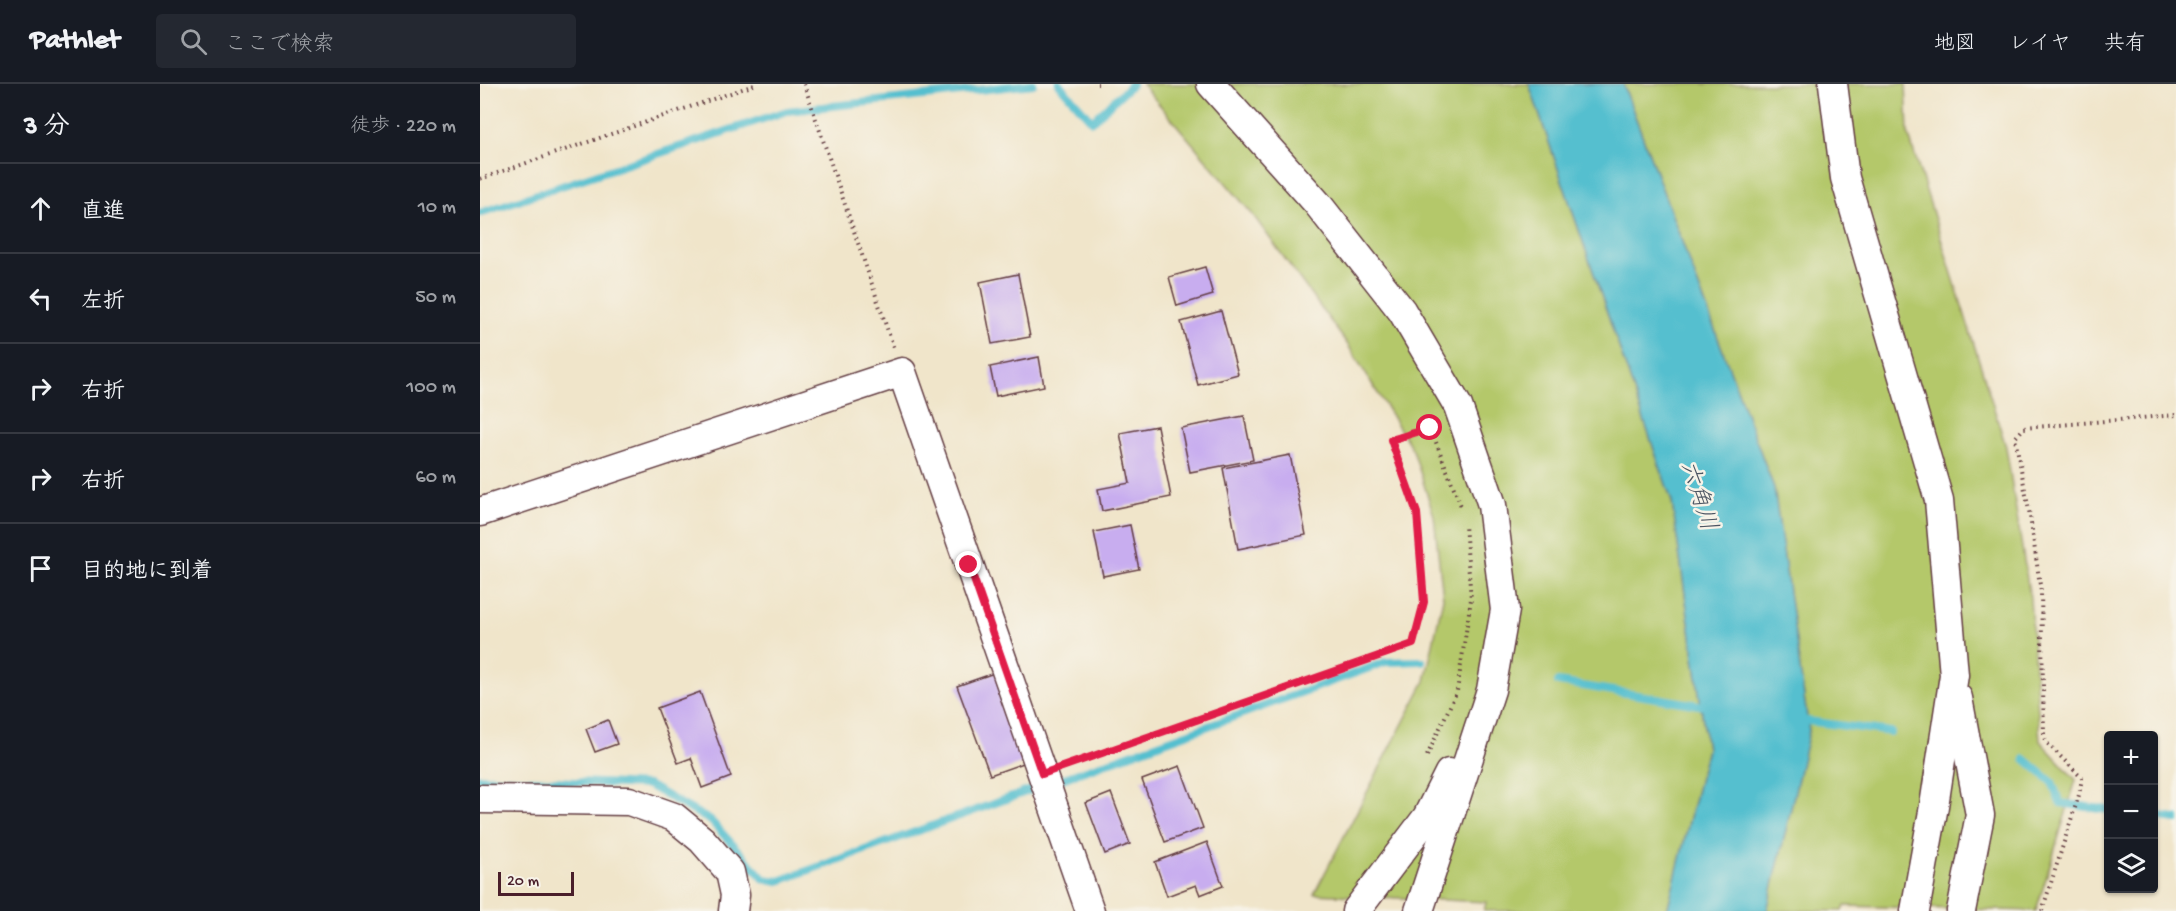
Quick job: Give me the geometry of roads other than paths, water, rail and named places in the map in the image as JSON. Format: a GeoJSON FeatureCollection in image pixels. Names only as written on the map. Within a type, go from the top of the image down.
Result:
{"type":"FeatureCollection","features":[{"type":"Feature","properties":{"kind":"street"},"geometry":{"type":"LineString","coordinates":[[1211,84],[1317,203],[1402,311],[1458,406],[1492,506],[1505,610],[1491,690],[1419,911]]}},
{"type":"Feature","properties":{"kind":"street"},"geometry":{"type":"LineString","coordinates":[[1833,84],[1845,178],[1939,500],[1954,675],[1980,815],[1962,911]]}},
{"type":"Feature","properties":{"kind":"street"},"geometry":{"type":"LineString","coordinates":[[480,512],[902,372],[1090,911]]}},
{"type":"Feature","properties":{"kind":"street"},"geometry":{"type":"LineString","coordinates":[[1915,911],[1954,675]]}},
{"type":"Feature","properties":{"kind":"street"},"geometry":{"type":"LineString","coordinates":[[1354,910],[1427,817],[1491,690]]}},
{"type":"Feature","properties":{"kind":"street"},"geometry":{"type":"LineString","coordinates":[[480,799],[629,801],[674,817],[702,840],[730,872],[735,895],[733,911]]}},
{"type":"Feature","properties":{"kind":"water","name":"六角川"},"geometry":{"type":"Polygon","coordinates":[[[1529,84],[1623,84],[1774,488],[1809,731],[1767,911],[1667,911],[1707,749],[1672,502],[1529,84]]]}},
{"type":"Feature","properties":{"kind":"waterway"},"geometry":{"type":"LineString","coordinates":[[480,213],[787,111],[1033,84]]}},
{"type":"Feature","properties":{"kind":"waterway"},"geometry":{"type":"LineString","coordinates":[[1059,84],[1092,121],[1132,84]]}},
{"type":"Feature","properties":{"kind":"waterway"},"geometry":{"type":"LineString","coordinates":[[480,778],[648,785],[711,821],[764,879],[779,881],[1386,662],[1422,661]]}},
{"type":"Feature","properties":{"kind":"waterway"},"geometry":{"type":"LineString","coordinates":[[1558,682],[1711,707]]}},
{"type":"Feature","properties":{"kind":"waterway"},"geometry":{"type":"LineString","coordinates":[[1800,720],[1891,732]]}},
{"type":"Feature","properties":{"kind":"waterway"},"geometry":{"type":"LineString","coordinates":[[2025,759],[2052,782],[2060,803],[2104,809]]}},
{"type":"Feature","properties":{"kind":"waterway"},"geometry":{"type":"LineString","coordinates":[[2158,817],[2176,819]]}}]}
